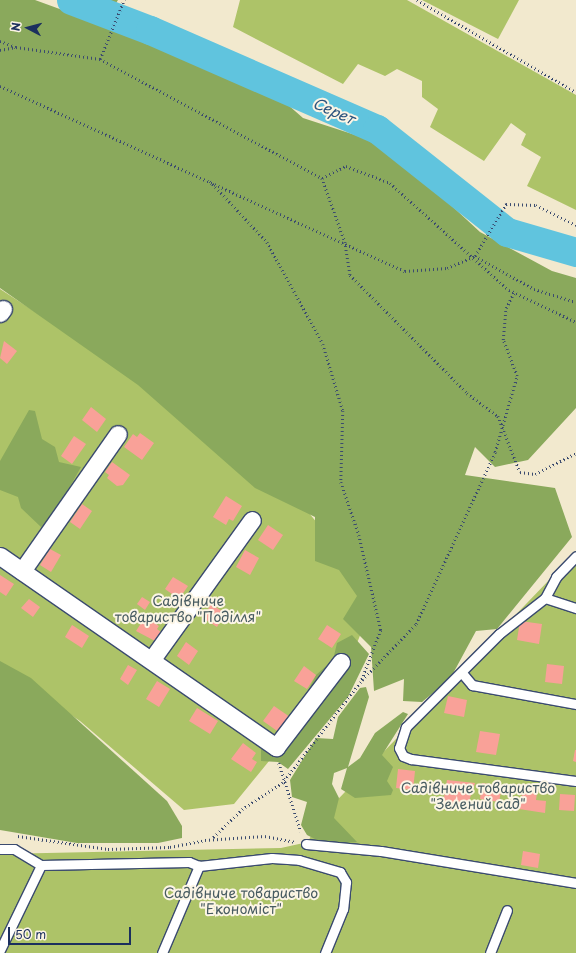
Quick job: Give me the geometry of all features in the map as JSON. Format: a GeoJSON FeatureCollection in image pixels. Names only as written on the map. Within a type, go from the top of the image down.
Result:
{"type":"FeatureCollection","features":[{"type":"Feature","properties":{"kind":"street"},"geometry":{"type":"LineString","coordinates":[[22,570],[118,434]]}},
{"type":"Feature","properties":{"kind":"street"},"geometry":{"type":"LineString","coordinates":[[152,659],[252,520]]}},
{"type":"Feature","properties":{"kind":"street"},"geometry":{"type":"LineString","coordinates":[[0,556],[152,659],[276,746],[340,662]]}},
{"type":"Feature","properties":{"kind":"lane"},"geometry":{"type":"LineString","coordinates":[[576,556],[556,577],[545,598],[499,634],[462,673],[406,727],[400,738],[403,756],[576,781]]}},
{"type":"Feature","properties":{"kind":"lane"},"geometry":{"type":"LineString","coordinates":[[545,598],[576,608]]}},
{"type":"Feature","properties":{"kind":"lane"},"geometry":{"type":"LineString","coordinates":[[462,673],[472,685],[576,704]]}},
{"type":"Feature","properties":{"kind":"lane"},"geometry":{"type":"LineString","coordinates":[[306,844],[381,851],[576,883]]}},
{"type":"Feature","properties":{"kind":"lane"},"geometry":{"type":"LineString","coordinates":[[0,849],[14,849],[41,865],[189,862],[199,866],[272,858],[299,860],[340,872],[346,882],[346,896],[325,953]]}},
{"type":"Feature","properties":{"kind":"lane"},"geometry":{"type":"LineString","coordinates":[[0,950],[41,865]]}},
{"type":"Feature","properties":{"kind":"lane"},"geometry":{"type":"LineString","coordinates":[[162,953],[199,866]]}},
{"type":"Feature","properties":{"kind":"lane"},"geometry":{"type":"LineString","coordinates":[[490,953],[507,910]]}},
{"type":"Feature","properties":{"kind":"path"},"geometry":{"type":"LineString","coordinates":[[100,59],[124,0]]}},
{"type":"Feature","properties":{"kind":"path"},"geometry":{"type":"LineString","coordinates":[[417,0],[576,92]]}},
{"type":"Feature","properties":{"kind":"path"},"geometry":{"type":"LineString","coordinates":[[0,41],[16,47],[100,59],[322,178],[345,242],[350,275],[468,394],[498,416],[520,472],[535,474],[576,453]]}},
{"type":"Feature","properties":{"kind":"path"},"geometry":{"type":"LineString","coordinates":[[0,50],[16,47]]}},
{"type":"Feature","properties":{"kind":"path"},"geometry":{"type":"LineString","coordinates":[[0,86],[345,242],[405,272],[447,268],[475,256],[500,210],[506,204],[536,205],[576,225]]}},
{"type":"Feature","properties":{"kind":"path"},"geometry":{"type":"LineString","coordinates":[[322,178],[346,166],[390,183],[475,256],[514,292],[576,322]]}},
{"type":"Feature","properties":{"kind":"path"},"geometry":{"type":"LineString","coordinates":[[210,181],[267,242],[323,344],[343,412],[341,482],[359,535],[381,630],[361,682]]}},
{"type":"Feature","properties":{"kind":"path"},"geometry":{"type":"LineString","coordinates":[[475,256],[534,289],[576,302]]}},
{"type":"Feature","properties":{"kind":"path"},"geometry":{"type":"LineString","coordinates":[[212,839],[238,814],[283,783],[361,682],[416,624],[470,510],[502,426],[516,376],[503,340],[506,308],[514,292]]}},
{"type":"Feature","properties":{"kind":"path"},"geometry":{"type":"LineString","coordinates":[[276,746],[283,783],[306,844]]}},
{"type":"Feature","properties":{"kind":"path"},"geometry":{"type":"LineString","coordinates":[[13,836],[108,849],[170,847],[212,839],[265,836],[306,844]]}},
{"type":"Feature","properties":{"kind":"green space"},"geometry":{"type":"Polygon","coordinates":[[[0,0],[35,0],[263,83],[303,118],[386,145],[480,232],[552,271],[576,278],[576,408],[528,460],[495,467],[475,447],[465,475],[555,488],[572,537],[497,629],[476,631],[450,679],[422,702],[403,701],[404,679],[374,691],[371,647],[343,619],[357,596],[339,570],[315,561],[315,517],[255,488],[138,385],[0,288],[0,0]]]}},
{"type":"Feature","properties":{"kind":"green space"},"geometry":{"type":"Polygon","coordinates":[[[76,0],[118,0],[114,6],[94,12],[76,0]]]}},
{"type":"Feature","properties":{"kind":"green space"},"geometry":{"type":"Polygon","coordinates":[[[240,0],[407,0],[576,95],[576,210],[527,186],[541,157],[521,145],[526,134],[511,123],[484,161],[430,127],[438,109],[422,97],[422,81],[397,69],[385,76],[358,64],[343,84],[233,27],[240,0]]]}},
{"type":"Feature","properties":{"kind":"green space"},"geometry":{"type":"Polygon","coordinates":[[[422,0],[519,0],[498,39],[422,0]]]}},
{"type":"Feature","properties":{"kind":"green space","name":"Садівниче товариство \"Поділля\""},"geometry":{"type":"Polygon","coordinates":[[[0,289],[135,377],[295,496],[359,574],[367,618],[349,663],[234,804],[184,810],[80,721],[0,667],[0,289]]]}},
{"type":"Feature","properties":{"kind":"green space"},"geometry":{"type":"Polygon","coordinates":[[[29,410],[35,411],[42,439],[55,447],[59,462],[81,467],[50,522],[41,527],[21,508],[18,497],[0,490],[0,461],[29,410]]]}},
{"type":"Feature","properties":{"kind":"green space"},"geometry":{"type":"Polygon","coordinates":[[[576,552],[576,953],[0,953],[0,854],[281,848],[308,842],[319,819],[576,552]]]}},
{"type":"Feature","properties":{"kind":"green space"},"geometry":{"type":"Polygon","coordinates":[[[352,635],[369,654],[348,697],[288,769],[278,762],[261,761],[261,749],[276,746],[287,732],[316,675],[333,660],[337,643],[352,635]]]}},
{"type":"Feature","properties":{"kind":"green space"},"geometry":{"type":"Polygon","coordinates":[[[0,661],[31,678],[167,801],[182,826],[182,838],[158,843],[77,843],[0,830],[0,661]]]}},
{"type":"Feature","properties":{"kind":"green space"},"geometry":{"type":"Polygon","coordinates":[[[366,687],[369,697],[348,767],[360,758],[375,733],[403,712],[408,714],[382,755],[393,767],[387,781],[393,790],[391,795],[355,798],[341,789],[347,768],[334,773],[332,784],[339,798],[334,818],[357,842],[327,845],[307,835],[301,825],[307,802],[292,797],[290,780],[316,738],[333,739],[338,717],[360,688],[366,687]]]}},
{"type":"Feature","properties":{"kind":"building"},"geometry":{"type":"Polygon","coordinates":[[[4,341],[17,351],[7,364],[0,358],[4,341]]]}},
{"type":"Feature","properties":{"kind":"building"},"geometry":{"type":"Polygon","coordinates":[[[91,407],[106,419],[97,432],[82,420],[91,407]]]}},
{"type":"Feature","properties":{"kind":"building"},"geometry":{"type":"Polygon","coordinates":[[[140,433],[154,443],[142,460],[124,447],[133,434],[137,437],[140,433]]]}},
{"type":"Feature","properties":{"kind":"building"},"geometry":{"type":"Polygon","coordinates":[[[74,436],[86,444],[72,464],[61,456],[74,436]]]}},
{"type":"Feature","properties":{"kind":"building"},"geometry":{"type":"Polygon","coordinates":[[[112,462],[130,475],[123,485],[117,486],[107,478],[109,475],[105,472],[112,462]]]}},
{"type":"Feature","properties":{"kind":"building"},"geometry":{"type":"Polygon","coordinates":[[[226,496],[242,506],[233,521],[229,519],[226,525],[213,517],[226,496]]]}},
{"type":"Feature","properties":{"kind":"building"},"geometry":{"type":"Polygon","coordinates":[[[82,504],[92,511],[80,529],[70,522],[82,504]]]}},
{"type":"Feature","properties":{"kind":"building"},"geometry":{"type":"Polygon","coordinates":[[[268,525],[283,535],[273,550],[258,540],[268,525]]]}},
{"type":"Feature","properties":{"kind":"building"},"geometry":{"type":"Polygon","coordinates":[[[50,549],[61,555],[51,572],[40,565],[50,549]]]}},
{"type":"Feature","properties":{"kind":"building"},"geometry":{"type":"Polygon","coordinates":[[[245,550],[259,558],[250,575],[236,567],[245,550]]]}},
{"type":"Feature","properties":{"kind":"building"},"geometry":{"type":"Polygon","coordinates":[[[0,575],[14,584],[6,596],[0,592],[0,575]]]}},
{"type":"Feature","properties":{"kind":"building"},"geometry":{"type":"Polygon","coordinates":[[[173,577],[188,586],[179,599],[165,589],[173,577]]]}},
{"type":"Feature","properties":{"kind":"building"},"geometry":{"type":"Polygon","coordinates":[[[142,597],[150,602],[145,610],[137,604],[142,597]]]}},
{"type":"Feature","properties":{"kind":"building"},"geometry":{"type":"Polygon","coordinates":[[[29,599],[40,607],[33,617],[21,608],[29,599]]]}},
{"type":"Feature","properties":{"kind":"building"},"geometry":{"type":"Polygon","coordinates":[[[211,604],[225,613],[217,627],[203,618],[211,604]]]}},
{"type":"Feature","properties":{"kind":"building"},"geometry":{"type":"Polygon","coordinates":[[[145,617],[159,626],[157,629],[161,632],[155,641],[136,631],[145,617]]]}},
{"type":"Feature","properties":{"kind":"building"},"geometry":{"type":"Polygon","coordinates":[[[520,621],[542,624],[539,644],[517,640],[520,621]]]}},
{"type":"Feature","properties":{"kind":"building"},"geometry":{"type":"Polygon","coordinates":[[[72,625],[89,636],[82,648],[65,637],[72,625]]]}},
{"type":"Feature","properties":{"kind":"building"},"geometry":{"type":"Polygon","coordinates":[[[327,625],[341,634],[332,648],[318,639],[327,625]]]}},
{"type":"Feature","properties":{"kind":"building"},"geometry":{"type":"Polygon","coordinates":[[[186,642],[198,651],[189,665],[177,656],[186,642]]]}},
{"type":"Feature","properties":{"kind":"building"},"geometry":{"type":"Polygon","coordinates":[[[547,664],[564,666],[562,684],[545,682],[547,664]]]}},
{"type":"Feature","properties":{"kind":"building"},"geometry":{"type":"Polygon","coordinates":[[[128,665],[137,670],[128,685],[120,679],[128,665]]]}},
{"type":"Feature","properties":{"kind":"building"},"geometry":{"type":"Polygon","coordinates":[[[304,666],[316,675],[307,689],[294,681],[304,666]]]}},
{"type":"Feature","properties":{"kind":"building"},"geometry":{"type":"Polygon","coordinates":[[[157,681],[170,689],[159,707],[146,699],[157,681]]]}},
{"type":"Feature","properties":{"kind":"building"},"geometry":{"type":"Polygon","coordinates":[[[448,696],[467,700],[464,717],[444,713],[448,696]]]}},
{"type":"Feature","properties":{"kind":"building"},"geometry":{"type":"Polygon","coordinates":[[[274,706],[290,717],[280,733],[263,721],[274,706]]]}},
{"type":"Feature","properties":{"kind":"building"},"geometry":{"type":"Polygon","coordinates":[[[197,708],[218,721],[210,734],[189,721],[197,708]]]}},
{"type":"Feature","properties":{"kind":"building"},"geometry":{"type":"Polygon","coordinates":[[[480,731],[500,734],[496,755],[476,752],[480,731]]]}},
{"type":"Feature","properties":{"kind":"building"},"geometry":{"type":"Polygon","coordinates":[[[243,743],[256,753],[252,759],[257,762],[251,772],[231,759],[243,743]]]}},
{"type":"Feature","properties":{"kind":"building"},"geometry":{"type":"Polygon","coordinates":[[[576,750],[576,762],[573,761],[576,750]]]}},
{"type":"Feature","properties":{"kind":"building"},"geometry":{"type":"Polygon","coordinates":[[[398,769],[415,771],[413,790],[396,788],[398,769]]]}},
{"type":"Feature","properties":{"kind":"building"},"geometry":{"type":"Polygon","coordinates":[[[447,780],[475,783],[467,807],[443,803],[447,780]]]}},
{"type":"Feature","properties":{"kind":"building"},"geometry":{"type":"Polygon","coordinates":[[[482,783],[502,786],[499,802],[480,799],[482,783]]]}},
{"type":"Feature","properties":{"kind":"building"},"geometry":{"type":"Polygon","coordinates":[[[524,784],[538,786],[536,800],[546,801],[545,813],[519,809],[524,784]]]}},
{"type":"Feature","properties":{"kind":"building"},"geometry":{"type":"Polygon","coordinates":[[[560,794],[575,795],[574,811],[559,810],[560,794]]]}},
{"type":"Feature","properties":{"kind":"building"},"geometry":{"type":"Polygon","coordinates":[[[523,851],[540,854],[538,868],[521,865],[523,851]]]}},
{"type":"Feature","properties":{"kind":"waterway","name":"Серет"},"geometry":{"type":"LineString","coordinates":[[71,0],[150,30],[377,129],[507,232],[576,252]]}},
{"type":"Feature","properties":{"kind":"park label","name":"Садівниче товариство \"Зелений сад\""},"geometry":{"type":"Point","coordinates":[478,796]}},
{"type":"Feature","properties":{"kind":"park label","name":"Садівниче товариство \"Економіст\""},"geometry":{"type":"Point","coordinates":[241,902]}}]}
